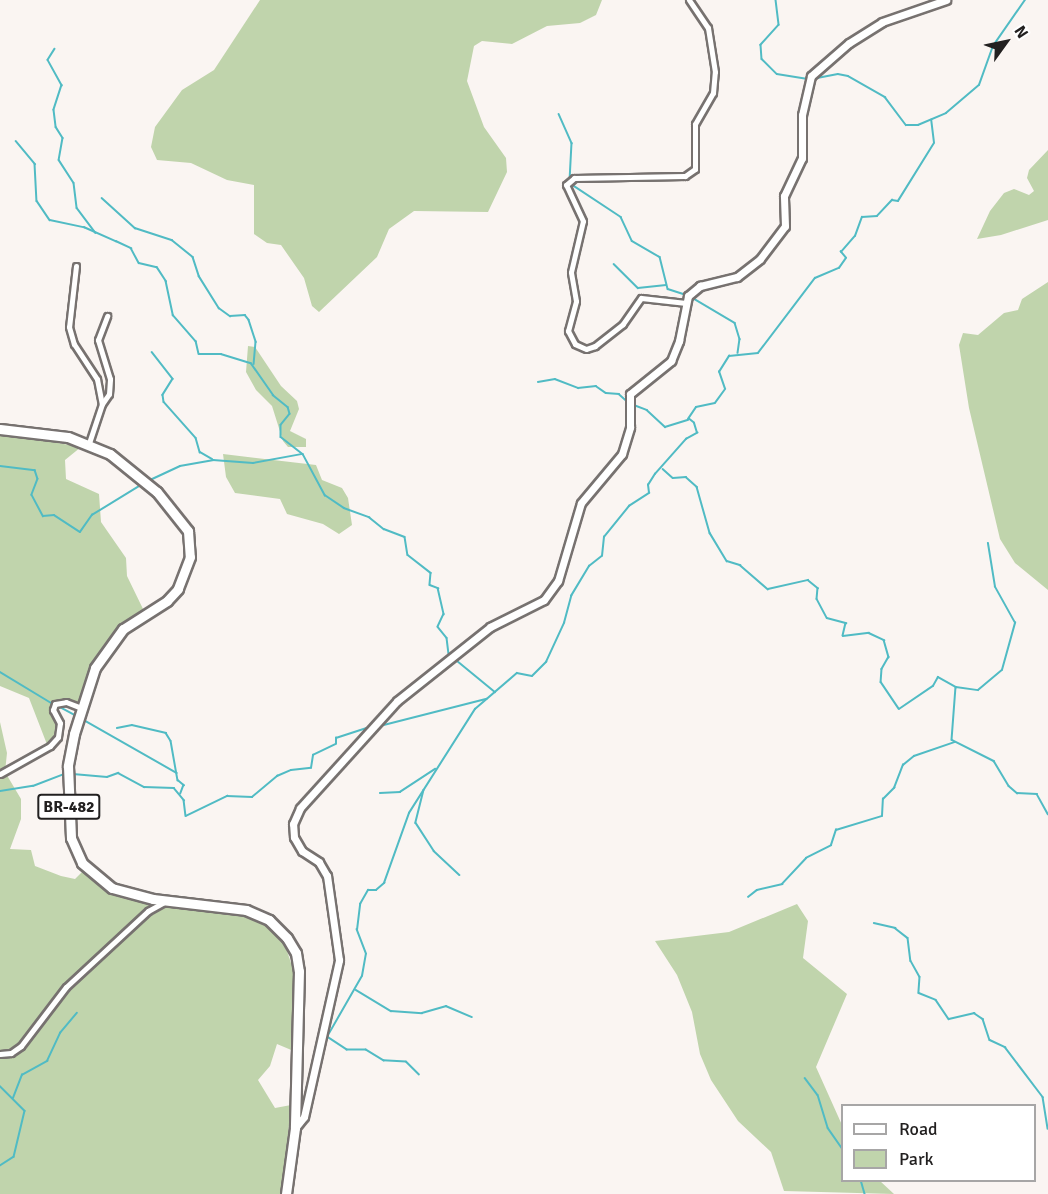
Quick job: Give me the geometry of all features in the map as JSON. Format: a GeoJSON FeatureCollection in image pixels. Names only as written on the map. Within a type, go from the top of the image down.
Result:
{"type":"FeatureCollection","features":[{"type":"Feature","properties":{"kind":"highway","name":"BR-482"},"geometry":{"type":"LineString","coordinates":[[0,429],[51,433],[88,443],[120,460],[172,508],[188,531],[190,557],[173,595],[130,624],[105,648],[82,708],[68,766],[69,824],[75,851],[94,875],[112,888],[167,900],[255,913],[276,926],[296,953],[299,971],[295,1128],[286,1194]]}},
{"type":"Feature","properties":{"kind":"street"},"geometry":{"type":"LineString","coordinates":[[686,303],[641,298],[623,324],[600,343],[586,350],[575,345],[568,331],[576,302],[571,272],[583,221],[566,184],[574,178],[685,176],[695,169],[695,124],[713,93],[715,63],[708,28],[689,0]]}},
{"type":"Feature","properties":{"kind":"street"},"geometry":{"type":"LineString","coordinates":[[295,1128],[304,1117],[339,960],[327,876],[319,862],[302,851],[294,837],[293,824],[300,808],[397,700],[490,627],[544,600],[558,581],[581,503],[622,454],[630,427],[630,394],[671,361],[688,296],[700,286],[737,277],[760,259],[785,226],[785,191],[800,168],[802,115],[815,71],[882,22],[946,0]]}},
{"type":"Feature","properties":{"kind":"street"},"geometry":{"type":"LineString","coordinates":[[76,266],[69,327],[74,344],[97,379],[102,404]]}},
{"type":"Feature","properties":{"kind":"street"},"geometry":{"type":"LineString","coordinates":[[88,443],[102,404],[109,394],[110,379],[98,340],[107,316]]}},
{"type":"Feature","properties":{"kind":"street"},"geometry":{"type":"LineString","coordinates":[[0,774],[50,746],[58,738],[60,723],[53,710],[55,704],[66,702],[82,708]]}},
{"type":"Feature","properties":{"kind":"street"},"geometry":{"type":"LineString","coordinates":[[0,1054],[11,1053],[21,1046],[66,987],[148,911],[167,900]]}},
{"type":"Feature","properties":{"kind":"green space"},"geometry":{"type":"Polygon","coordinates":[[[260,0],[602,0],[596,15],[580,23],[547,26],[512,44],[482,41],[474,46],[467,81],[484,127],[506,158],[507,172],[488,212],[414,211],[389,229],[377,257],[319,312],[312,306],[304,278],[281,245],[267,243],[254,234],[254,185],[227,180],[191,163],[157,160],[151,147],[155,127],[182,90],[214,70],[260,0]]]}},
{"type":"Feature","properties":{"kind":"green space"},"geometry":{"type":"Polygon","coordinates":[[[1048,150],[1048,220],[1001,235],[977,239],[990,211],[1004,193],[1014,189],[1029,195],[1034,191],[1027,178],[1029,170],[1048,150]]]}},
{"type":"Feature","properties":{"kind":"green space"},"geometry":{"type":"Polygon","coordinates":[[[1048,282],[1048,590],[1015,563],[1000,539],[969,408],[959,345],[963,333],[978,335],[1004,313],[1018,310],[1022,299],[1048,282]]]}},
{"type":"Feature","properties":{"kind":"green space"},"geometry":{"type":"Polygon","coordinates":[[[248,346],[255,347],[281,386],[297,401],[299,409],[290,431],[306,439],[306,447],[288,447],[283,441],[272,406],[256,390],[246,372],[248,346]]]}},
{"type":"Feature","properties":{"kind":"green space"},"geometry":{"type":"Polygon","coordinates":[[[0,433],[81,447],[65,460],[66,479],[99,494],[101,522],[126,558],[127,576],[144,611],[106,642],[95,659],[79,705],[66,701],[56,705],[62,729],[48,747],[29,698],[0,686],[0,433]]]}},
{"type":"Feature","properties":{"kind":"green space"},"geometry":{"type":"Polygon","coordinates":[[[223,454],[316,465],[322,480],[342,488],[348,498],[352,525],[339,534],[323,524],[287,514],[280,499],[235,493],[226,477],[223,454]]]}},
{"type":"Feature","properties":{"kind":"green space"},"geometry":{"type":"Polygon","coordinates":[[[0,722],[7,753],[5,772],[21,799],[21,819],[10,849],[31,850],[35,866],[61,876],[75,879],[84,870],[99,886],[120,896],[204,904],[264,919],[284,942],[296,978],[296,1052],[277,1044],[270,1066],[258,1080],[275,1108],[291,1105],[282,1194],[0,1194],[0,722]]]}},
{"type":"Feature","properties":{"kind":"green space"},"geometry":{"type":"Polygon","coordinates":[[[797,904],[808,921],[803,958],[847,994],[816,1067],[841,1123],[841,1182],[881,1182],[894,1194],[784,1191],[771,1152],[738,1121],[711,1080],[700,1054],[692,1012],[677,975],[655,941],[729,932],[797,904]]]}},
{"type":"Feature","properties":{"kind":"waterway"},"geometry":{"type":"LineString","coordinates":[[776,0],[779,25],[761,45],[762,59],[777,74],[808,79]]}},
{"type":"Feature","properties":{"kind":"waterway"},"geometry":{"type":"LineString","coordinates":[[812,79],[838,74],[848,76],[885,97],[906,125],[918,125],[946,113],[979,85],[993,46],[1025,0]]}},
{"type":"Feature","properties":{"kind":"waterway"},"geometry":{"type":"LineString","coordinates":[[55,49],[48,60],[62,85],[54,110],[56,127],[63,138],[59,160],[74,183],[77,208],[96,233]]}},
{"type":"Feature","properties":{"kind":"waterway"},"geometry":{"type":"LineString","coordinates":[[559,114],[572,143],[570,179]]}},
{"type":"Feature","properties":{"kind":"waterway"},"geometry":{"type":"LineString","coordinates":[[688,419],[696,407],[715,403],[725,389],[719,372],[729,356],[758,353],[815,278],[839,268],[846,258],[841,252],[855,236],[862,217],[877,216],[892,200],[898,201],[934,143],[931,120]]}},
{"type":"Feature","properties":{"kind":"waterway"},"geometry":{"type":"LineString","coordinates":[[16,141],[35,164],[37,201],[50,220],[84,227],[116,241],[131,248],[139,263],[157,267],[166,281],[173,315],[196,341],[199,354],[221,354],[251,363],[273,395],[288,407],[290,414],[281,425],[281,437],[303,454],[325,495],[344,508],[369,517],[384,529],[405,537],[408,555],[431,573],[430,585],[438,588],[444,614],[438,627],[447,638],[449,654]]}},
{"type":"Feature","properties":{"kind":"waterway"},"geometry":{"type":"LineString","coordinates":[[571,184],[621,217],[632,241],[660,257],[668,289],[686,295]]}},
{"type":"Feature","properties":{"kind":"waterway"},"geometry":{"type":"LineString","coordinates":[[102,198],[135,228],[172,240],[193,257],[199,276],[219,308],[230,316],[245,315],[249,320],[256,342],[254,364]]}},
{"type":"Feature","properties":{"kind":"waterway"},"geometry":{"type":"LineString","coordinates":[[614,264],[638,288],[666,285]]}},
{"type":"Feature","properties":{"kind":"waterway"},"geometry":{"type":"LineString","coordinates":[[691,297],[735,323],[740,339],[738,353]]}},
{"type":"Feature","properties":{"kind":"waterway"},"geometry":{"type":"LineString","coordinates":[[152,352],[173,379],[163,395],[164,402],[196,438],[200,452],[212,459]]}},
{"type":"Feature","properties":{"kind":"waterway"},"geometry":{"type":"LineString","coordinates":[[538,382],[555,379],[578,388],[596,386],[606,393],[619,394],[628,402]]}},
{"type":"Feature","properties":{"kind":"waterway"},"geometry":{"type":"LineString","coordinates":[[634,405],[647,410],[665,427],[688,420]]}},
{"type":"Feature","properties":{"kind":"waterway"},"geometry":{"type":"LineString","coordinates":[[419,1075],[406,1062],[384,1061],[366,1050],[347,1050],[327,1037],[362,976],[366,954],[357,930],[360,904],[368,890],[376,890],[384,883],[409,813],[475,709],[517,673],[532,676],[546,662],[564,623],[571,596],[589,566],[602,556],[604,537],[629,506],[649,493],[648,485],[655,474],[686,439],[697,433],[694,423],[689,419]]}},
{"type":"Feature","properties":{"kind":"waterway"},"geometry":{"type":"LineString","coordinates":[[148,481],[180,466],[213,460],[253,463],[302,454]]}},
{"type":"Feature","properties":{"kind":"waterway"},"geometry":{"type":"LineString","coordinates":[[0,466],[35,470],[38,479],[32,495],[43,516],[54,515],[80,532],[92,515],[141,485]]}},
{"type":"Feature","properties":{"kind":"waterway"},"geometry":{"type":"LineString","coordinates":[[663,469],[673,478],[686,477],[697,487],[710,533],[727,561],[740,565],[768,589],[808,580],[818,588],[817,599],[827,618],[846,623],[843,636],[869,633],[884,640],[889,657],[882,669],[881,682],[899,709],[933,686],[938,677],[956,687],[978,690],[1002,670],[1015,623],[995,587],[988,544]]}},
{"type":"Feature","properties":{"kind":"waterway"},"geometry":{"type":"LineString","coordinates":[[455,659],[495,692]]}},
{"type":"Feature","properties":{"kind":"waterway"},"geometry":{"type":"LineString","coordinates":[[0,672],[53,704]]}},
{"type":"Feature","properties":{"kind":"waterway"},"geometry":{"type":"LineString","coordinates":[[956,687],[952,740],[994,761],[1009,786],[1017,793],[1037,794],[1048,814]]}},
{"type":"Feature","properties":{"kind":"waterway"},"geometry":{"type":"LineString","coordinates":[[376,727],[486,699]]}},
{"type":"Feature","properties":{"kind":"waterway"},"geometry":{"type":"LineString","coordinates":[[58,706],[75,715]]}},
{"type":"Feature","properties":{"kind":"waterway"},"geometry":{"type":"LineString","coordinates":[[82,719],[177,773]]}},
{"type":"Feature","properties":{"kind":"waterway"},"geometry":{"type":"LineString","coordinates":[[117,728],[132,725],[166,733],[171,741],[178,780],[184,785],[181,793]]}},
{"type":"Feature","properties":{"kind":"waterway"},"geometry":{"type":"LineString","coordinates":[[73,774],[107,777],[118,773],[144,787],[174,788],[184,800],[186,816],[227,796],[252,797],[277,776],[291,770],[311,768],[313,755],[336,744],[336,738],[369,727]]}},
{"type":"Feature","properties":{"kind":"waterway"},"geometry":{"type":"LineString","coordinates":[[748,897],[757,890],[782,884],[806,858],[831,845],[836,830],[882,816],[883,799],[894,788],[903,765],[914,756],[955,742]]}},
{"type":"Feature","properties":{"kind":"waterway"},"geometry":{"type":"LineString","coordinates":[[380,793],[400,792],[435,769]]}},
{"type":"Feature","properties":{"kind":"waterway"},"geometry":{"type":"LineString","coordinates":[[0,791],[33,786],[65,774]]}},
{"type":"Feature","properties":{"kind":"waterway"},"geometry":{"type":"LineString","coordinates":[[424,790],[416,823],[434,851],[460,875]]}},
{"type":"Feature","properties":{"kind":"waterway"},"geometry":{"type":"LineString","coordinates":[[874,923],[895,928],[908,938],[911,961],[920,977],[919,993],[936,1000],[949,1019],[974,1013],[983,1019],[990,1040],[1005,1047],[1043,1097],[1048,1129]]}},
{"type":"Feature","properties":{"kind":"waterway"},"geometry":{"type":"LineString","coordinates":[[356,990],[391,1011],[422,1013],[446,1006],[472,1017]]}},
{"type":"Feature","properties":{"kind":"waterway"},"geometry":{"type":"LineString","coordinates":[[13,1098],[22,1075],[47,1061],[60,1033],[77,1013]]}},
{"type":"Feature","properties":{"kind":"waterway"},"geometry":{"type":"LineString","coordinates":[[805,1078],[818,1095],[828,1128],[841,1147]]}},
{"type":"Feature","properties":{"kind":"waterway"},"geometry":{"type":"LineString","coordinates":[[0,1086],[25,1111],[14,1157],[0,1166]]}},
{"type":"Feature","properties":{"kind":"waterway"},"geometry":{"type":"LineString","coordinates":[[862,1182],[865,1194]]}}]}
